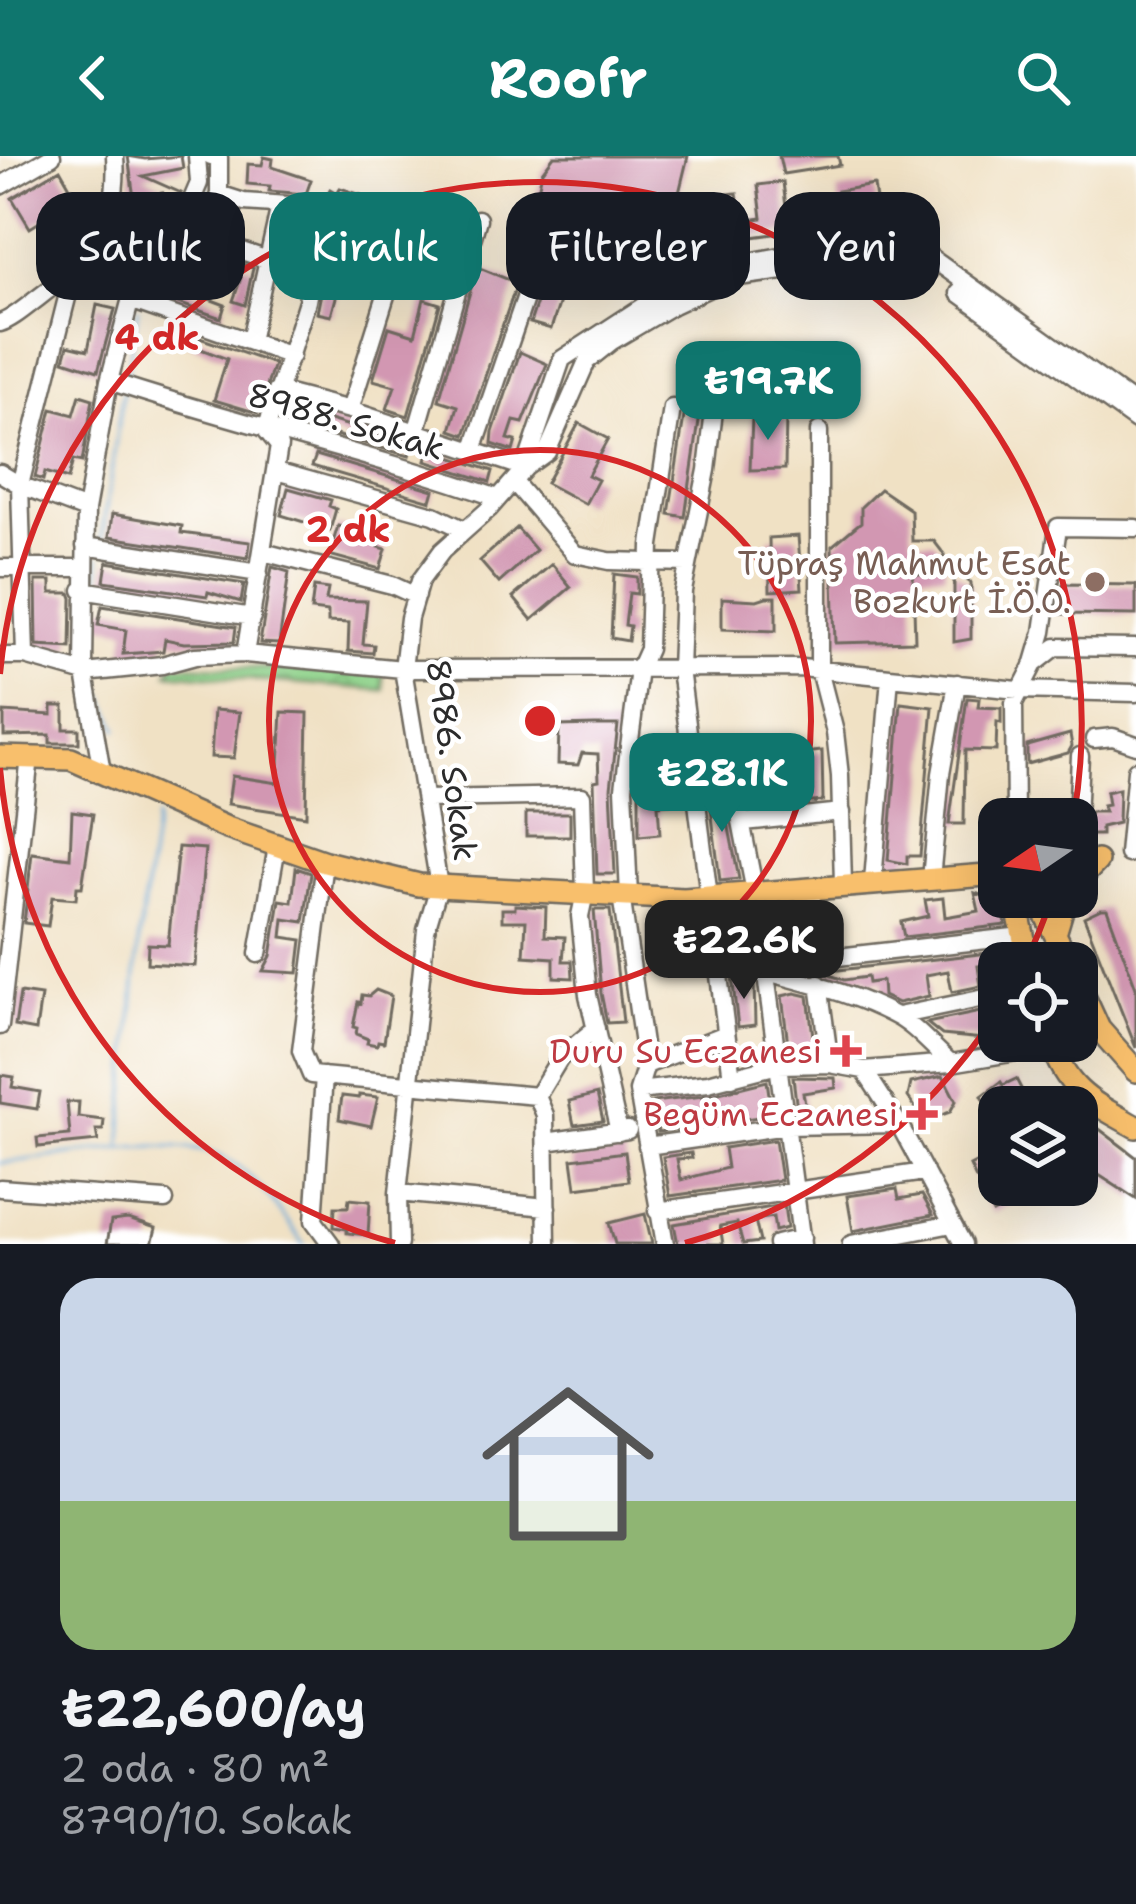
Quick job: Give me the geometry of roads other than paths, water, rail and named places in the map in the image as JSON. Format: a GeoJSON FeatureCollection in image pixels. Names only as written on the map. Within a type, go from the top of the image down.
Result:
{"type":"FeatureCollection","features":[{"type":"Feature","properties":{"kind":"main road"},"geometry":{"type":"LineString","coordinates":[[0,757],[70,759],[278,846],[325,862],[439,886],[709,896],[978,876]]}},
{"type":"Feature","properties":{"kind":"main road"},"geometry":{"type":"LineString","coordinates":[[1019,918],[1024,942]]}},
{"type":"Feature","properties":{"kind":"main road"},"geometry":{"type":"LineString","coordinates":[[1047,918],[1059,942]]}},
{"type":"Feature","properties":{"kind":"main road"},"geometry":{"type":"LineString","coordinates":[[1055,934],[1058,918]]}},
{"type":"Feature","properties":{"kind":"main road"},"geometry":{"type":"LineString","coordinates":[[1098,1025],[1136,1071]]}},
{"type":"Feature","properties":{"kind":"main road"},"geometry":{"type":"LineString","coordinates":[[1058,1062],[1079,1094],[1136,1119]]}},
{"type":"Feature","properties":{"kind":"street"},"geometry":{"type":"LineString","coordinates":[[0,186],[52,156]]}},
{"type":"Feature","properties":{"kind":"street"},"geometry":{"type":"LineString","coordinates":[[115,156],[115,192]]}},
{"type":"Feature","properties":{"kind":"street"},"geometry":{"type":"LineString","coordinates":[[196,192],[200,183],[197,156]]}},
{"type":"Feature","properties":{"kind":"street"},"geometry":{"type":"LineString","coordinates":[[215,156],[219,192]]}},
{"type":"Feature","properties":{"kind":"street","name":"8986. Sokak"},"geometry":{"type":"LineString","coordinates":[[520,475],[562,359],[604,322],[716,268],[835,247],[913,244],[1136,405]]}},
{"type":"Feature","properties":{"kind":"street"},"geometry":{"type":"LineString","coordinates":[[245,252],[268,260]]}},
{"type":"Feature","properties":{"kind":"street"},"geometry":{"type":"LineString","coordinates":[[250,341],[269,255]]}},
{"type":"Feature","properties":{"kind":"street","name":"8986. Sokak"},"geometry":{"type":"LineString","coordinates":[[399,1244],[398,1192],[426,930],[439,886],[403,669],[416,596],[420,581],[442,551],[547,452],[587,361],[673,305],[731,278],[894,256],[911,258],[1136,421]]}},
{"type":"Feature","properties":{"kind":"street"},"geometry":{"type":"LineString","coordinates":[[0,325],[36,298]]}},
{"type":"Feature","properties":{"kind":"street"},"geometry":{"type":"LineString","coordinates":[[25,656],[20,485],[66,300]]}},
{"type":"Feature","properties":{"kind":"street"},"geometry":{"type":"LineString","coordinates":[[245,654],[280,446],[266,430],[308,300]]}},
{"type":"Feature","properties":{"kind":"street"},"geometry":{"type":"LineString","coordinates":[[350,410],[384,300]]}},
{"type":"Feature","properties":{"kind":"street"},"geometry":{"type":"LineString","coordinates":[[416,433],[455,300]]}},
{"type":"Feature","properties":{"kind":"street"},"geometry":{"type":"LineString","coordinates":[[473,451],[524,300]]}},
{"type":"Feature","properties":{"kind":"street"},"geometry":{"type":"LineString","coordinates":[[102,772],[85,674],[92,591],[84,568],[95,548],[86,511],[109,381],[138,302],[291,356]]}},
{"type":"Feature","properties":{"kind":"street"},"geometry":{"type":"LineString","coordinates":[[718,377],[687,563],[680,669],[732,1078]]}},
{"type":"Feature","properties":{"kind":"street","name":"8988. Sokak"},"geometry":{"type":"LineString","coordinates":[[109,381],[266,430],[412,468],[498,498]]}},
{"type":"Feature","properties":{"kind":"street"},"geometry":{"type":"LineString","coordinates":[[278,391],[473,451],[520,475],[574,554],[687,563]]}},
{"type":"Feature","properties":{"kind":"street"},"geometry":{"type":"LineString","coordinates":[[665,1244],[638,1091],[646,1065],[625,896],[624,788],[639,669],[648,649],[649,562],[672,408]]}},
{"type":"Feature","properties":{"kind":"street"},"geometry":{"type":"LineString","coordinates":[[819,431],[819,670],[835,732],[843,884]]}},
{"type":"Feature","properties":{"kind":"street"},"geometry":{"type":"LineString","coordinates":[[276,471],[434,515],[465,530]]}},
{"type":"Feature","properties":{"kind":"street"},"geometry":{"type":"LineString","coordinates":[[0,473],[86,511]]}},
{"type":"Feature","properties":{"kind":"street"},"geometry":{"type":"LineString","coordinates":[[1033,666],[1053,579],[1058,527],[1136,528]]}},
{"type":"Feature","properties":{"kind":"street"},"geometry":{"type":"LineString","coordinates":[[95,548],[259,573]]}},
{"type":"Feature","properties":{"kind":"street"},"geometry":{"type":"LineString","coordinates":[[263,552],[416,596]]}},
{"type":"Feature","properties":{"kind":"street"},"geometry":{"type":"LineString","coordinates":[[0,568],[84,568]]}},
{"type":"Feature","properties":{"kind":"street"},"geometry":{"type":"LineString","coordinates":[[92,591],[251,617]]}},
{"type":"Feature","properties":{"kind":"street"},"geometry":{"type":"LineString","coordinates":[[1015,798],[1013,730],[1018,690],[1033,666],[1056,647],[1136,648]]}},
{"type":"Feature","properties":{"kind":"street"},"geometry":{"type":"LineString","coordinates":[[0,656],[25,656],[85,674],[196,656],[245,654],[403,669],[819,670],[1018,690],[1136,693]]}},
{"type":"Feature","properties":{"kind":"street"},"geometry":{"type":"LineString","coordinates":[[873,881],[890,676]]}},
{"type":"Feature","properties":{"kind":"street"},"geometry":{"type":"LineString","coordinates":[[931,879],[941,774],[957,683]]}},
{"type":"Feature","properties":{"kind":"street"},"geometry":{"type":"LineString","coordinates":[[1094,739],[1113,737],[1136,745]]}},
{"type":"Feature","properties":{"kind":"street"},"geometry":{"type":"LineString","coordinates":[[726,745],[754,892]]}},
{"type":"Feature","properties":{"kind":"street"},"geometry":{"type":"LineString","coordinates":[[1077,798],[1080,756]]}},
{"type":"Feature","properties":{"kind":"street"},"geometry":{"type":"LineString","coordinates":[[0,1026],[30,757]]}},
{"type":"Feature","properties":{"kind":"street"},"geometry":{"type":"LineString","coordinates":[[1098,858],[1132,853],[1136,770]]}},
{"type":"Feature","properties":{"kind":"street"},"geometry":{"type":"LineString","coordinates":[[426,799],[582,796],[584,893],[580,916],[596,1028],[619,1132]]}},
{"type":"Feature","properties":{"kind":"street"},"geometry":{"type":"LineString","coordinates":[[744,822],[842,812]]}},
{"type":"Feature","properties":{"kind":"street"},"geometry":{"type":"LineString","coordinates":[[258,954],[278,846]]}},
{"type":"Feature","properties":{"kind":"street"},"geometry":{"type":"LineString","coordinates":[[325,862],[301,1051],[310,1075],[537,1096]]}},
{"type":"Feature","properties":{"kind":"street"},"geometry":{"type":"LineString","coordinates":[[810,887],[820,959],[1022,936]]}},
{"type":"Feature","properties":{"kind":"street"},"geometry":{"type":"LineString","coordinates":[[716,956],[766,975],[819,984],[898,1016],[951,1063]]}},
{"type":"Feature","properties":{"kind":"street"},"geometry":{"type":"LineString","coordinates":[[766,975],[802,1241],[776,1244]]}},
{"type":"Feature","properties":{"kind":"street"},"geometry":{"type":"LineString","coordinates":[[819,984],[830,1064]]}},
{"type":"Feature","properties":{"kind":"street"},"geometry":{"type":"LineString","coordinates":[[898,1016],[978,999]]}},
{"type":"Feature","properties":{"kind":"street"},"geometry":{"type":"LineString","coordinates":[[537,1096],[560,1058],[596,1028]]}},
{"type":"Feature","properties":{"kind":"street"},"geometry":{"type":"LineString","coordinates":[[646,1065],[726,1034]]}},
{"type":"Feature","properties":{"kind":"street"},"geometry":{"type":"LineString","coordinates":[[638,1091],[732,1078],[778,1065],[830,1064],[864,1070],[978,1058]]}},
{"type":"Feature","properties":{"kind":"street"},"geometry":{"type":"LineString","coordinates":[[864,1070],[899,1124],[963,1244]]}},
{"type":"Feature","properties":{"kind":"street"},"geometry":{"type":"LineString","coordinates":[[324,1076],[314,1222],[331,1244]]}},
{"type":"Feature","properties":{"kind":"street"},"geometry":{"type":"LineString","coordinates":[[537,1096],[545,1115],[547,1244]]}},
{"type":"Feature","properties":{"kind":"street"},"geometry":{"type":"LineString","coordinates":[[546,1142],[619,1132],[645,1137],[786,1126],[899,1124]]}},
{"type":"Feature","properties":{"kind":"street"},"geometry":{"type":"LineString","coordinates":[[657,1211],[925,1172]]}},
{"type":"Feature","properties":{"kind":"street"},"geometry":{"type":"LineString","coordinates":[[0,1188],[165,1200]]}},
{"type":"Feature","properties":{"kind":"street"},"geometry":{"type":"LineString","coordinates":[[398,1192],[548,1207]]}},
{"type":"Feature","properties":{"kind":"street"},"geometry":{"type":"LineString","coordinates":[[851,1244],[952,1224]]}},
{"type":"Feature","properties":{"kind":"waterway"},"geometry":{"type":"LineString","coordinates":[[206,192],[210,164]]}},
{"type":"Feature","properties":{"kind":"waterway"},"geometry":{"type":"LineString","coordinates":[[125,382],[138,309]]}},
{"type":"Feature","properties":{"kind":"waterway"},"geometry":{"type":"LineString","coordinates":[[101,542],[123,391]]}},
{"type":"Feature","properties":{"kind":"waterway"},"geometry":{"type":"LineString","coordinates":[[99,557],[99,584]]}},
{"type":"Feature","properties":{"kind":"waterway"},"geometry":{"type":"LineString","coordinates":[[95,667],[96,599]]}},
{"type":"Feature","properties":{"kind":"waterway"},"geometry":{"type":"LineString","coordinates":[[95,677],[118,729]]}},
{"type":"Feature","properties":{"kind":"waterway"},"geometry":{"type":"LineString","coordinates":[[121,1150],[139,937],[156,818]]}},
{"type":"Feature","properties":{"kind":"waterway"},"geometry":{"type":"LineString","coordinates":[[0,1163],[151,1147],[208,1152],[230,1161],[251,1178],[304,1244]]}},
{"type":"Feature","properties":{"kind":"place","name":"Tüpraş Mahmut Esat Bozkurt İ.Ö.O."},"geometry":{"type":"Point","coordinates":[1095,582]}},
{"type":"Feature","properties":{"kind":"place","name":"Duru Su Eczanesi"},"geometry":{"type":"Point","coordinates":[846,1051]}},
{"type":"Feature","properties":{"kind":"place","name":"Begüm Eczanesi"},"geometry":{"type":"Point","coordinates":[922,1114]}}]}
